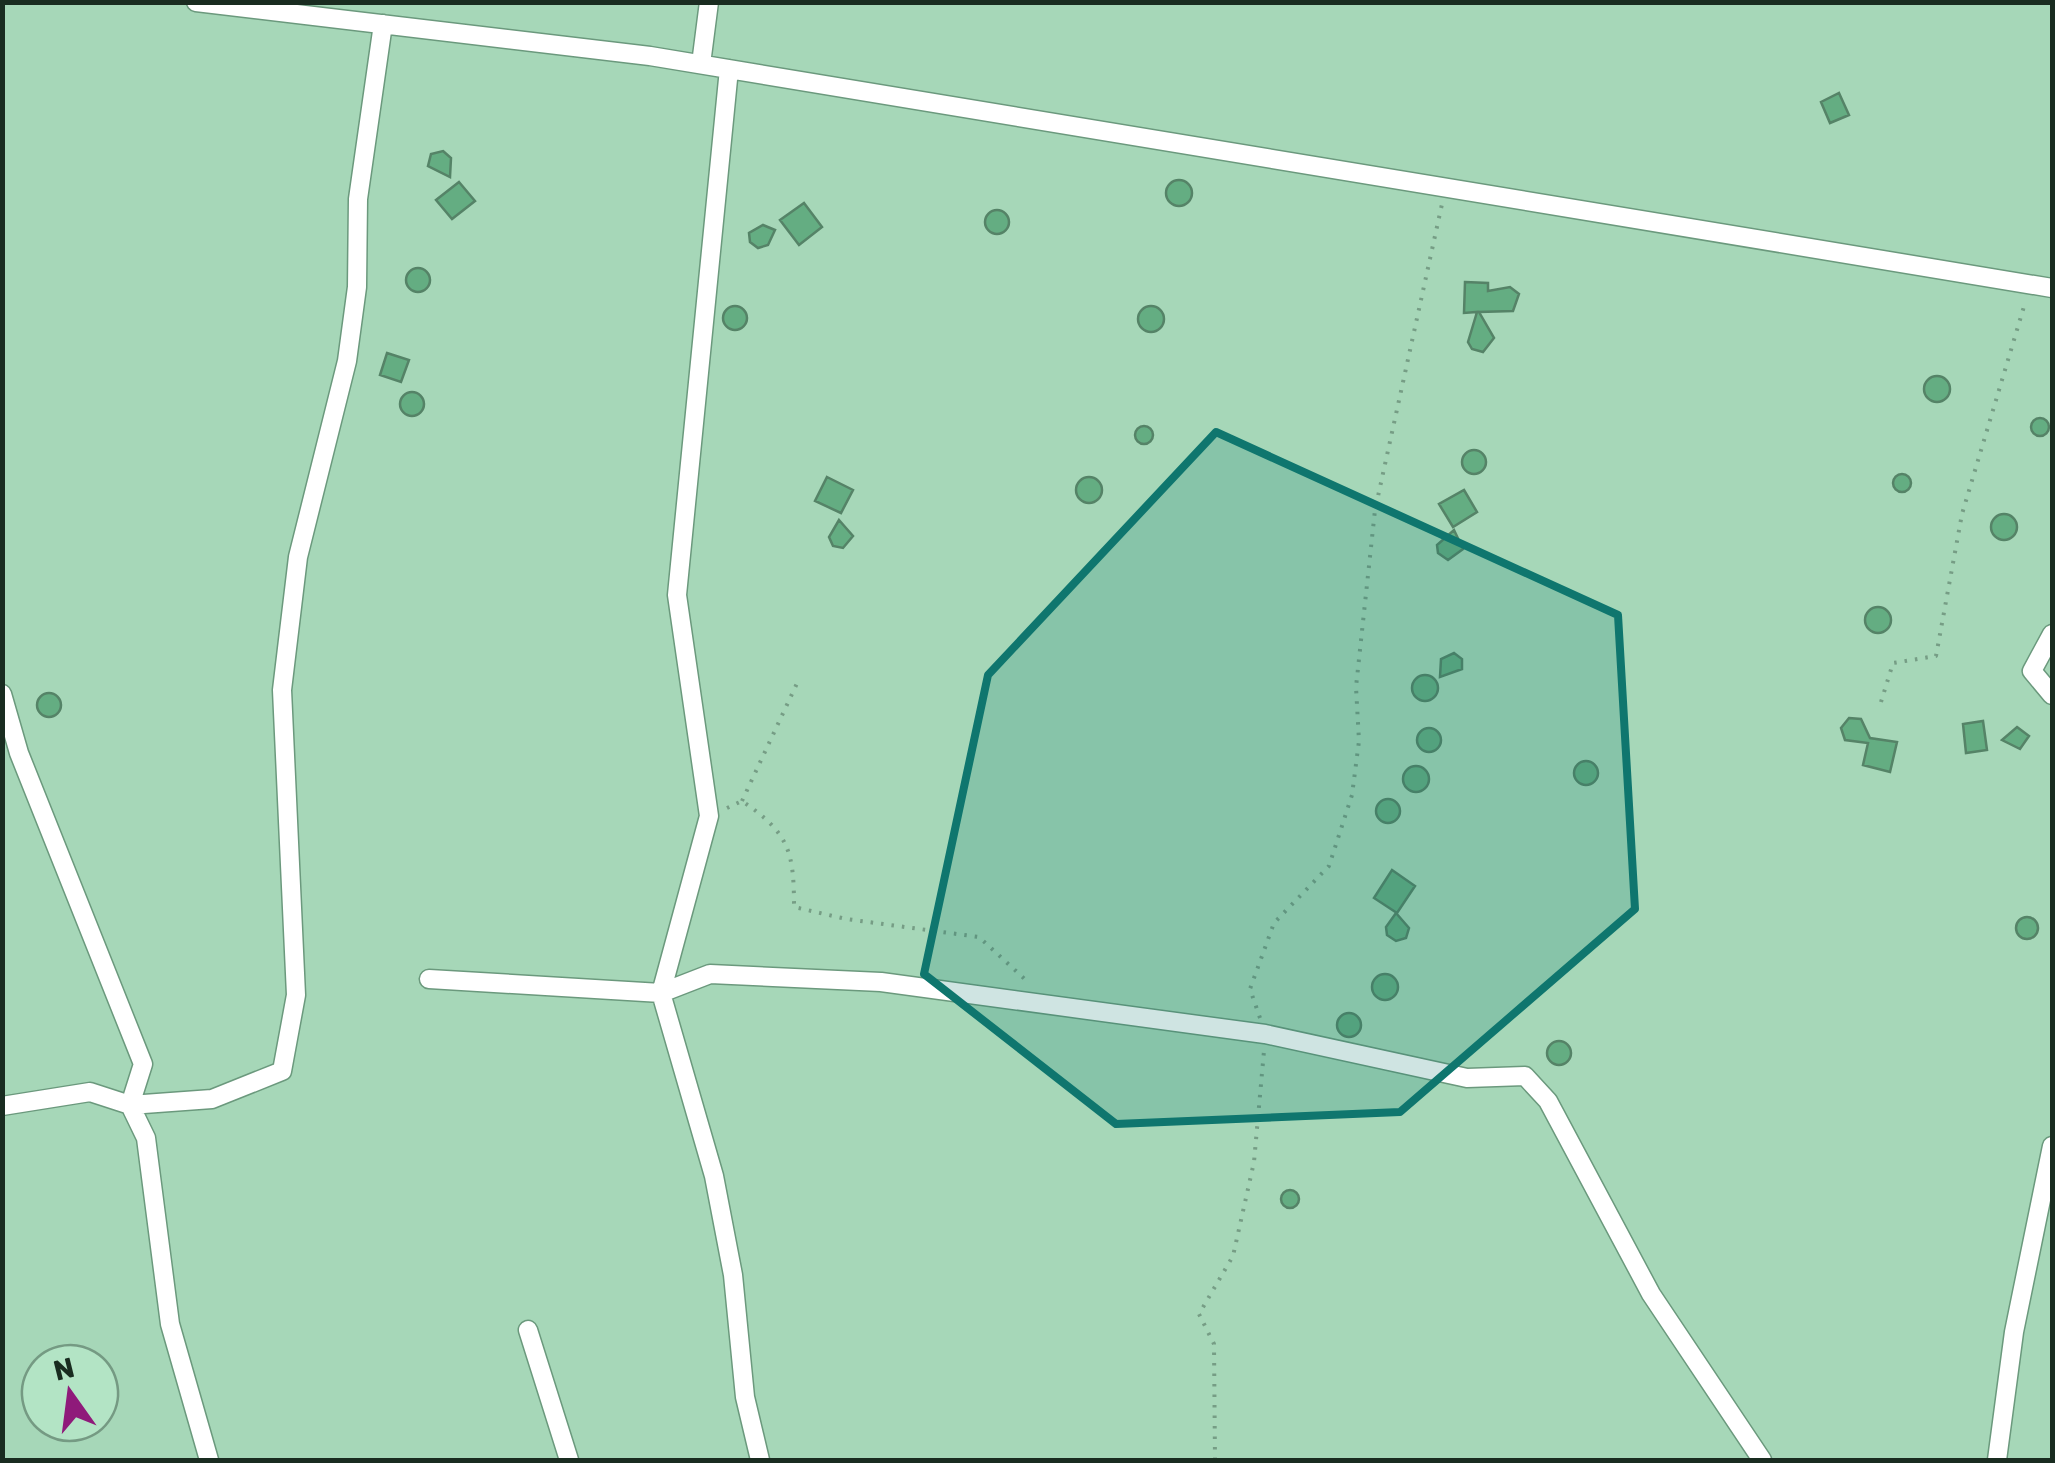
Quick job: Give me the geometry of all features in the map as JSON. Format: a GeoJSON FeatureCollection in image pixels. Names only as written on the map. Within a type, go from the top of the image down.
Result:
{"type":"FeatureCollection","features":[{"type":"Feature","properties":{"kind":"street"},"geometry":{"type":"LineString","coordinates":[[196,2],[701,64],[2052,288]]}},
{"type":"Feature","properties":{"kind":"street"},"geometry":{"type":"LineString","coordinates":[[701,64],[709,2]]}},
{"type":"Feature","properties":{"kind":"street"},"geometry":{"type":"LineString","coordinates":[[2,1106],[90,1092],[130,1106],[212,1099],[282,1072],[296,995],[282,690],[298,558],[322,446],[347,361],[357,287],[358,199],[383,24]]}},
{"type":"Feature","properties":{"kind":"street"},"geometry":{"type":"LineString","coordinates":[[729,69],[677,595],[709,816],[661,993],[714,1176],[733,1275],[744,1397],[760,1460]]}},
{"type":"Feature","properties":{"kind":"street"},"geometry":{"type":"LineString","coordinates":[[2052,634],[2032,671],[2052,695]]}},
{"type":"Feature","properties":{"kind":"street"},"geometry":{"type":"LineString","coordinates":[[2,694],[19,753],[143,1064],[130,1106],[146,1138],[170,1324],[209,1460]]}},
{"type":"Feature","properties":{"kind":"street"},"geometry":{"type":"LineString","coordinates":[[429,979],[661,993],[710,974],[881,982],[1266,1034],[1467,1078],[1525,1076],[1548,1101],[1651,1294],[1762,1460]]}},
{"type":"Feature","properties":{"kind":"street"},"geometry":{"type":"LineString","coordinates":[[1996,1460],[2014,1332],[2052,1146]]}},
{"type":"Feature","properties":{"kind":"street"},"geometry":{"type":"LineString","coordinates":[[528,1330],[568,1460]]}},
{"type":"Feature","properties":{"kind":"path"},"geometry":{"type":"LineString","coordinates":[[1215,1460],[1214,1344],[1198,1314],[1233,1256],[1254,1162],[1266,1034],[1250,989],[1274,923],[1330,866],[1352,796],[1360,741],[1356,687],[1374,510],[1445,187]]}},
{"type":"Feature","properties":{"kind":"path"},"geometry":{"type":"LineString","coordinates":[[1881,702],[1893,663],[1936,656],[1962,514],[2031,284]]}},
{"type":"Feature","properties":{"kind":"path"},"geometry":{"type":"LineString","coordinates":[[709,816],[742,801],[799,680]]}},
{"type":"Feature","properties":{"kind":"path"},"geometry":{"type":"LineString","coordinates":[[742,801],[774,823],[794,860],[794,907],[846,919],[979,936],[1030,984]]}},
{"type":"Feature","properties":{"kind":"highlighted area"},"geometry":{"type":"Polygon","coordinates":[[[1216,432],[1618,615],[1635,909],[1400,1112],[1116,1124],[924,974],[988,675],[1216,432]]]}},
{"type":"Feature","properties":{"kind":"building"},"geometry":{"type":"Polygon","coordinates":[[[1839,93],[1849,115],[1830,123],[1821,102],[1839,93]]]}},
{"type":"Feature","properties":{"kind":"building"},"geometry":{"type":"Polygon","coordinates":[[[443,151],[451,158],[450,177],[428,166],[431,154],[443,151]]]}},
{"type":"Feature","properties":{"kind":"building"},"geometry":{"type":"Polygon","coordinates":[[[1179,180],[1188,184],[1192,193],[1188,202],[1179,206],[1170,202],[1166,193],[1170,184],[1179,180]]]}},
{"type":"Feature","properties":{"kind":"building"},"geometry":{"type":"Polygon","coordinates":[[[459,182],[475,201],[452,219],[436,200],[459,182]]]}},
{"type":"Feature","properties":{"kind":"building"},"geometry":{"type":"Polygon","coordinates":[[[804,203],[822,227],[799,245],[780,220],[804,203]]]}},
{"type":"Feature","properties":{"kind":"building"},"geometry":{"type":"Polygon","coordinates":[[[997,210],[1009,222],[997,234],[985,222],[997,210]]]}},
{"type":"Feature","properties":{"kind":"building"},"geometry":{"type":"Polygon","coordinates":[[[763,225],[775,230],[768,245],[758,248],[750,242],[749,233],[763,225]]]}},
{"type":"Feature","properties":{"kind":"building"},"geometry":{"type":"Polygon","coordinates":[[[418,268],[430,280],[418,292],[406,280],[418,268]]]}},
{"type":"Feature","properties":{"kind":"building"},"geometry":{"type":"Polygon","coordinates":[[[1465,282],[1488,283],[1488,291],[1510,287],[1519,294],[1513,311],[1479,312],[1494,338],[1483,352],[1472,349],[1468,342],[1477,312],[1464,313],[1465,282]]]}},
{"type":"Feature","properties":{"kind":"building"},"geometry":{"type":"Polygon","coordinates":[[[735,306],[747,318],[735,330],[723,318],[735,306]]]}},
{"type":"Feature","properties":{"kind":"building"},"geometry":{"type":"Polygon","coordinates":[[[1151,306],[1160,310],[1164,319],[1160,328],[1151,332],[1142,328],[1138,319],[1142,310],[1151,306]]]}},
{"type":"Feature","properties":{"kind":"building"},"geometry":{"type":"Polygon","coordinates":[[[387,353],[409,360],[401,382],[380,375],[387,353]]]}},
{"type":"Feature","properties":{"kind":"building"},"geometry":{"type":"Polygon","coordinates":[[[1937,376],[1946,380],[1950,389],[1946,398],[1937,402],[1928,398],[1924,389],[1928,380],[1937,376]]]}},
{"type":"Feature","properties":{"kind":"building"},"geometry":{"type":"Polygon","coordinates":[[[412,392],[424,404],[412,416],[400,404],[412,392]]]}},
{"type":"Feature","properties":{"kind":"building"},"geometry":{"type":"Polygon","coordinates":[[[2040,418],[2049,427],[2040,436],[2031,427],[2040,418]]]}},
{"type":"Feature","properties":{"kind":"building"},"geometry":{"type":"Polygon","coordinates":[[[1144,426],[1151,428],[1151,442],[1144,444],[1137,442],[1135,435],[1137,428],[1144,426]]]}},
{"type":"Feature","properties":{"kind":"building"},"geometry":{"type":"Polygon","coordinates":[[[1474,450],[1486,462],[1474,474],[1462,462],[1474,450]]]}},
{"type":"Feature","properties":{"kind":"building"},"geometry":{"type":"Polygon","coordinates":[[[1902,474],[1911,483],[1902,492],[1893,483],[1902,474]]]}},
{"type":"Feature","properties":{"kind":"building"},"geometry":{"type":"Polygon","coordinates":[[[827,477],[853,490],[841,513],[815,501],[827,477]]]}},
{"type":"Feature","properties":{"kind":"building"},"geometry":{"type":"Polygon","coordinates":[[[1089,477],[1098,481],[1102,490],[1098,499],[1089,503],[1080,499],[1076,490],[1080,481],[1089,477]]]}},
{"type":"Feature","properties":{"kind":"building"},"geometry":{"type":"Polygon","coordinates":[[[1464,490],[1477,512],[1453,527],[1439,504],[1464,490]]]}},
{"type":"Feature","properties":{"kind":"building"},"geometry":{"type":"Polygon","coordinates":[[[2004,514],[2013,518],[2017,527],[2013,536],[2004,540],[1995,536],[1991,527],[1995,518],[2004,514]]]}},
{"type":"Feature","properties":{"kind":"building"},"geometry":{"type":"Polygon","coordinates":[[[839,520],[853,536],[843,548],[833,546],[829,537],[839,520]]]}},
{"type":"Feature","properties":{"kind":"building"},"geometry":{"type":"Polygon","coordinates":[[[1454,530],[1463,549],[1448,560],[1438,553],[1437,545],[1454,530]]]}},
{"type":"Feature","properties":{"kind":"building"},"geometry":{"type":"Polygon","coordinates":[[[1878,607],[1887,611],[1891,620],[1887,629],[1878,633],[1869,629],[1865,620],[1869,611],[1878,607]]]}},
{"type":"Feature","properties":{"kind":"building"},"geometry":{"type":"Polygon","coordinates":[[[1454,653],[1462,659],[1462,669],[1440,677],[1441,659],[1454,653]]]}},
{"type":"Feature","properties":{"kind":"building"},"geometry":{"type":"Polygon","coordinates":[[[1425,675],[1434,679],[1438,688],[1434,697],[1425,701],[1416,697],[1412,688],[1416,679],[1425,675]]]}},
{"type":"Feature","properties":{"kind":"building"},"geometry":{"type":"Polygon","coordinates":[[[49,693],[61,705],[49,717],[37,705],[49,693]]]}},
{"type":"Feature","properties":{"kind":"building"},"geometry":{"type":"Polygon","coordinates":[[[1849,718],[1861,719],[1870,738],[1897,742],[1890,772],[1863,765],[1868,743],[1845,740],[1841,728],[1849,718]]]}},
{"type":"Feature","properties":{"kind":"building"},"geometry":{"type":"Polygon","coordinates":[[[1983,721],[1987,750],[1966,753],[1963,724],[1983,721]]]}},
{"type":"Feature","properties":{"kind":"building"},"geometry":{"type":"Polygon","coordinates":[[[2017,727],[2029,736],[2020,749],[2002,740],[2017,727]]]}},
{"type":"Feature","properties":{"kind":"building"},"geometry":{"type":"Polygon","coordinates":[[[1429,728],[1441,740],[1429,752],[1417,740],[1429,728]]]}},
{"type":"Feature","properties":{"kind":"building"},"geometry":{"type":"Polygon","coordinates":[[[1586,761],[1598,773],[1586,785],[1574,773],[1586,761]]]}},
{"type":"Feature","properties":{"kind":"building"},"geometry":{"type":"Polygon","coordinates":[[[1416,766],[1425,770],[1429,779],[1425,788],[1416,792],[1407,788],[1403,779],[1407,770],[1416,766]]]}},
{"type":"Feature","properties":{"kind":"building"},"geometry":{"type":"Polygon","coordinates":[[[1388,799],[1400,811],[1388,823],[1376,811],[1388,799]]]}},
{"type":"Feature","properties":{"kind":"building"},"geometry":{"type":"Polygon","coordinates":[[[1392,870],[1415,886],[1397,913],[1374,898],[1392,870]]]}},
{"type":"Feature","properties":{"kind":"building"},"geometry":{"type":"Polygon","coordinates":[[[1396,913],[1409,928],[1406,938],[1396,941],[1387,935],[1386,927],[1396,913]]]}},
{"type":"Feature","properties":{"kind":"building"},"geometry":{"type":"Polygon","coordinates":[[[2027,917],[2035,920],[2035,936],[2027,939],[2019,936],[2016,928],[2019,920],[2027,917]]]}},
{"type":"Feature","properties":{"kind":"building"},"geometry":{"type":"Polygon","coordinates":[[[1385,974],[1394,978],[1398,987],[1394,996],[1385,1000],[1376,996],[1372,987],[1376,978],[1385,974]]]}},
{"type":"Feature","properties":{"kind":"building"},"geometry":{"type":"Polygon","coordinates":[[[1349,1013],[1361,1025],[1349,1037],[1337,1025],[1349,1013]]]}},
{"type":"Feature","properties":{"kind":"building"},"geometry":{"type":"Polygon","coordinates":[[[1559,1041],[1571,1053],[1559,1065],[1547,1053],[1559,1041]]]}},
{"type":"Feature","properties":{"kind":"building"},"geometry":{"type":"Polygon","coordinates":[[[1290,1190],[1297,1192],[1297,1206],[1290,1208],[1283,1206],[1281,1199],[1283,1192],[1290,1190]]]}}]}
